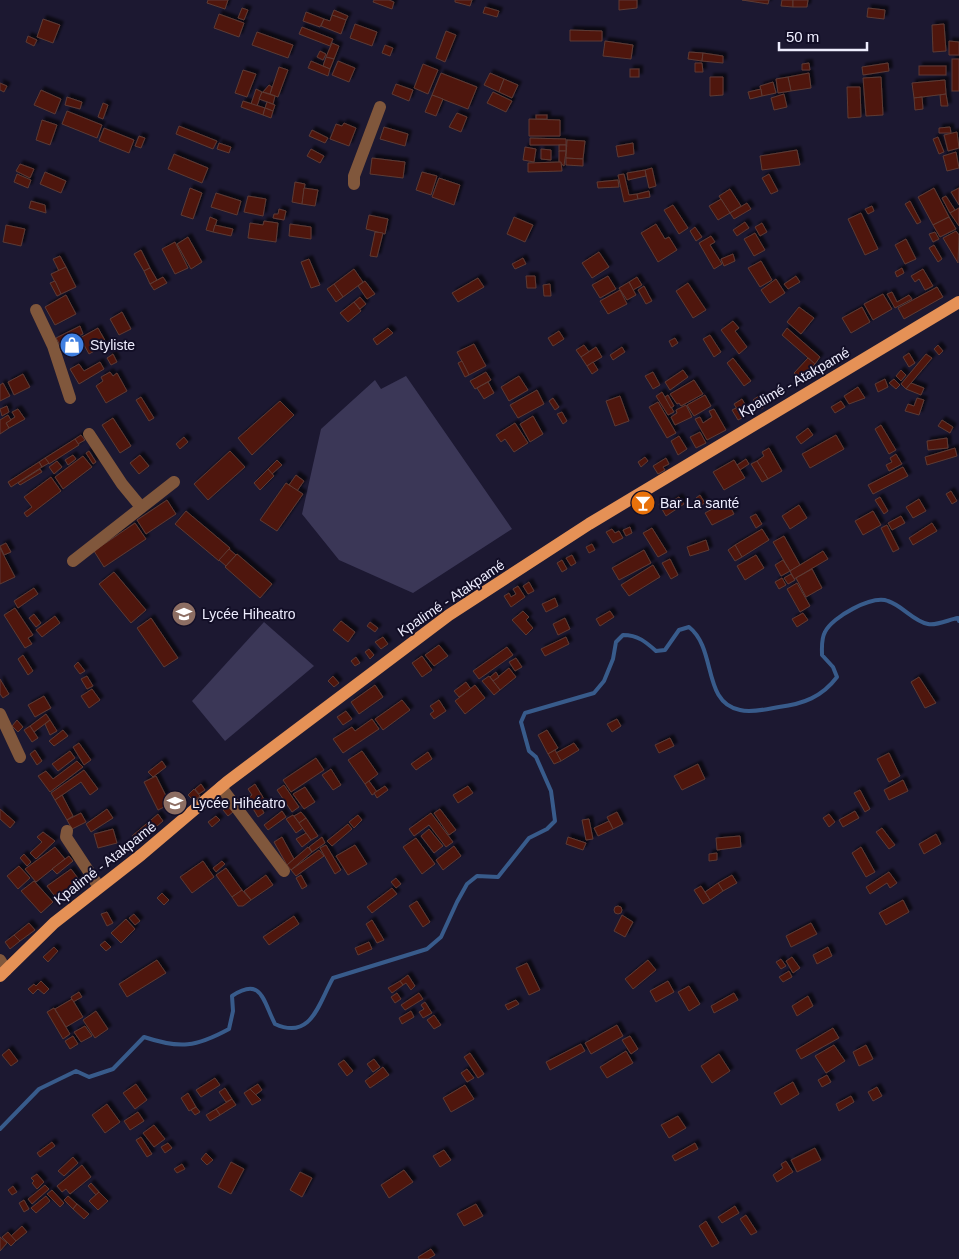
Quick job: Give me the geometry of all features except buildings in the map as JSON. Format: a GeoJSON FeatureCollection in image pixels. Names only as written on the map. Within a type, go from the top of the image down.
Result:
{"type":"FeatureCollection","features":[{"type":"Feature","properties":{"kind":"main road","name":"Kpalimé - Atakpamé"},"geometry":{"type":"LineString","coordinates":[[2,969],[54,923],[141,855],[221,787],[449,615],[589,524],[959,302]]}},
{"type":"Feature","properties":{"kind":"street"},"geometry":{"type":"LineString","coordinates":[[354,184],[354,176],[380,107]]}},
{"type":"Feature","properties":{"kind":"street"},"geometry":{"type":"LineString","coordinates":[[36,310],[53,346],[70,398]]}},
{"type":"Feature","properties":{"kind":"street"},"geometry":{"type":"LineString","coordinates":[[89,434],[122,484],[141,507]]}},
{"type":"Feature","properties":{"kind":"street"},"geometry":{"type":"LineString","coordinates":[[73,561],[174,482]]}},
{"type":"Feature","properties":{"kind":"street"},"geometry":{"type":"LineString","coordinates":[[0,714],[20,757]]}},
{"type":"Feature","properties":{"kind":"street"},"geometry":{"type":"LineString","coordinates":[[221,787],[284,871]]}},
{"type":"Feature","properties":{"kind":"street"},"geometry":{"type":"LineString","coordinates":[[67,831],[66,837],[98,887]]}},
{"type":"Feature","properties":{"kind":"shaded area"},"geometry":{"type":"Polygon","coordinates":[[[406,376],[512,529],[413,593],[339,560],[302,514],[321,429],[375,380],[381,389],[406,376]]]}},
{"type":"Feature","properties":{"kind":"shaded area"},"geometry":{"type":"Polygon","coordinates":[[[264,622],[314,666],[225,741],[192,701],[264,622]]]}},
{"type":"Feature","properties":{"kind":"waterway"},"geometry":{"type":"LineString","coordinates":[[0,1129],[39,1089],[76,1071],[89,1077],[113,1069],[144,1037],[168,1043],[188,1044],[207,1040],[229,1029],[233,1011],[232,996],[242,991],[256,990],[264,1000],[275,1024],[288,1028],[298,1027],[306,1023],[313,1016],[333,978],[427,949],[441,937],[467,884],[477,876],[498,877],[529,838],[547,829],[555,821],[551,791],[536,757],[529,751],[521,722],[525,713],[594,693],[604,681],[613,659],[616,642],[623,635],[637,638],[656,651],[665,650],[679,630],[689,627],[698,637],[703,648],[720,697],[728,705],[740,710],[754,711],[788,706],[811,698],[825,690],[837,677],[833,667],[822,655],[824,635],[829,626],[836,620],[863,604],[872,601],[888,601],[918,620],[928,624],[958,618],[959,621]]}},
{"type":"Feature","properties":{"kind":"place","name":"Styliste"},"geometry":{"type":"Point","coordinates":[72,345]}},
{"type":"Feature","properties":{"kind":"place","name":"Bar La santé"},"geometry":{"type":"Point","coordinates":[643,503]}},
{"type":"Feature","properties":{"kind":"place","name":"Lycée Hiheatro"},"geometry":{"type":"Point","coordinates":[184,614]}},
{"type":"Feature","properties":{"kind":"place","name":"Lycée Hihéatro"},"geometry":{"type":"Point","coordinates":[175,803]}}]}
